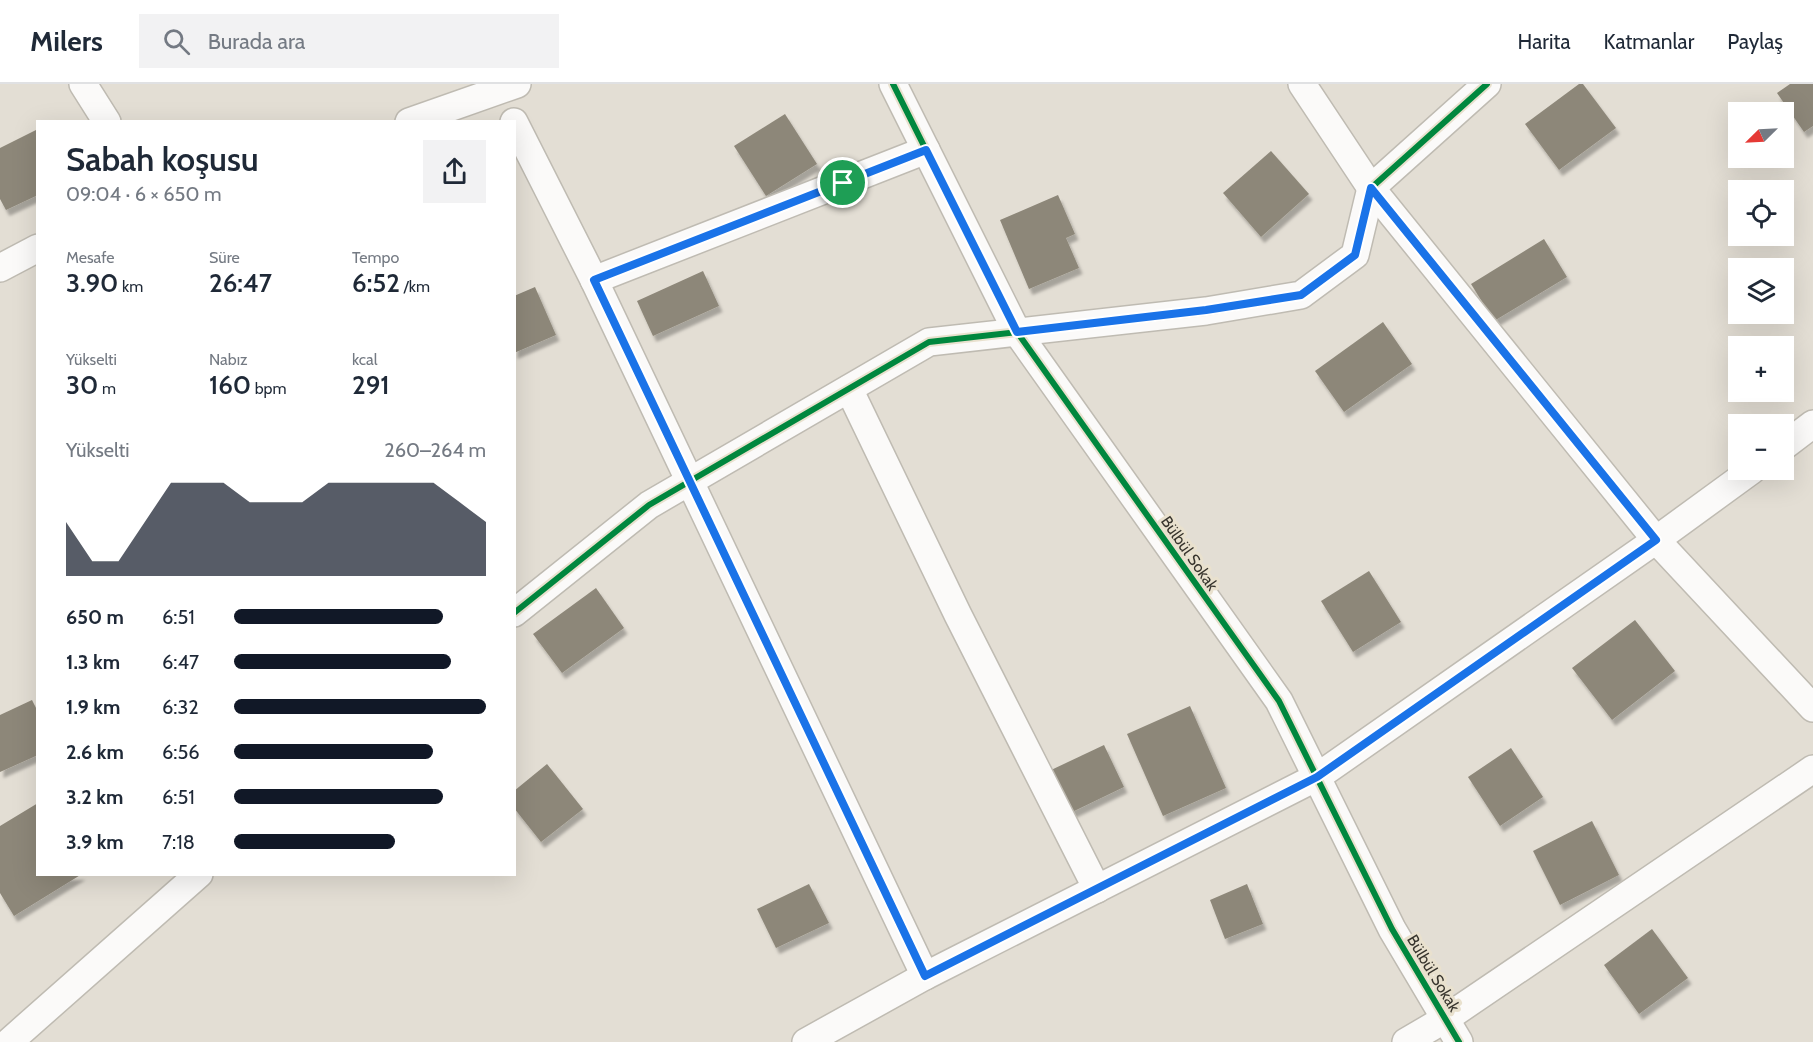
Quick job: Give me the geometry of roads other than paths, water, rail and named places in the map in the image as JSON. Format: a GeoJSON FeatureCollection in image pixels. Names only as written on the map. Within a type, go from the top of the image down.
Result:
{"type":"FeatureCollection","features":[{"type":"Feature","properties":{"kind":"street"},"geometry":{"type":"LineString","coordinates":[[83,84],[106,120]]}},
{"type":"Feature","properties":{"kind":"street","name":"Bülbül Sokak"},"geometry":{"type":"LineString","coordinates":[[894,84],[1017,332],[1279,701],[1392,929],[1459,1042]]}},
{"type":"Feature","properties":{"kind":"street"},"geometry":{"type":"LineString","coordinates":[[1302,84],[1371,188],[1656,540],[1813,708]]}},
{"type":"Feature","properties":{"kind":"street"},"geometry":{"type":"LineString","coordinates":[[517,604],[650,505],[929,342],[1206,310],[1301,295],[1355,255],[1371,188],[1487,84]]}},
{"type":"Feature","properties":{"kind":"street"},"geometry":{"type":"LineString","coordinates":[[414,120],[503,86],[513,120]]}},
{"type":"Feature","properties":{"kind":"street"},"geometry":{"type":"LineString","coordinates":[[516,126],[594,280],[691,481],[925,976]]}},
{"type":"Feature","properties":{"kind":"street"},"geometry":{"type":"LineString","coordinates":[[594,280],[926,150]]}},
{"type":"Feature","properties":{"kind":"street"},"geometry":{"type":"LineString","coordinates":[[0,268],[36,249]]}},
{"type":"Feature","properties":{"kind":"street"},"geometry":{"type":"LineString","coordinates":[[849,389],[958,615],[1096,889]]}},
{"type":"Feature","properties":{"kind":"street"},"geometry":{"type":"LineString","coordinates":[[1794,438],[1813,424]]}},
{"type":"Feature","properties":{"kind":"street"},"geometry":{"type":"LineString","coordinates":[[806,1042],[925,976],[1317,777],[1738,480]]}},
{"type":"Feature","properties":{"kind":"street"},"geometry":{"type":"LineString","coordinates":[[1406,1042],[1445,1019],[1813,769]]}},
{"type":"Feature","properties":{"kind":"street"},"geometry":{"type":"LineString","coordinates":[[9,1042],[197,876]]}}]}
